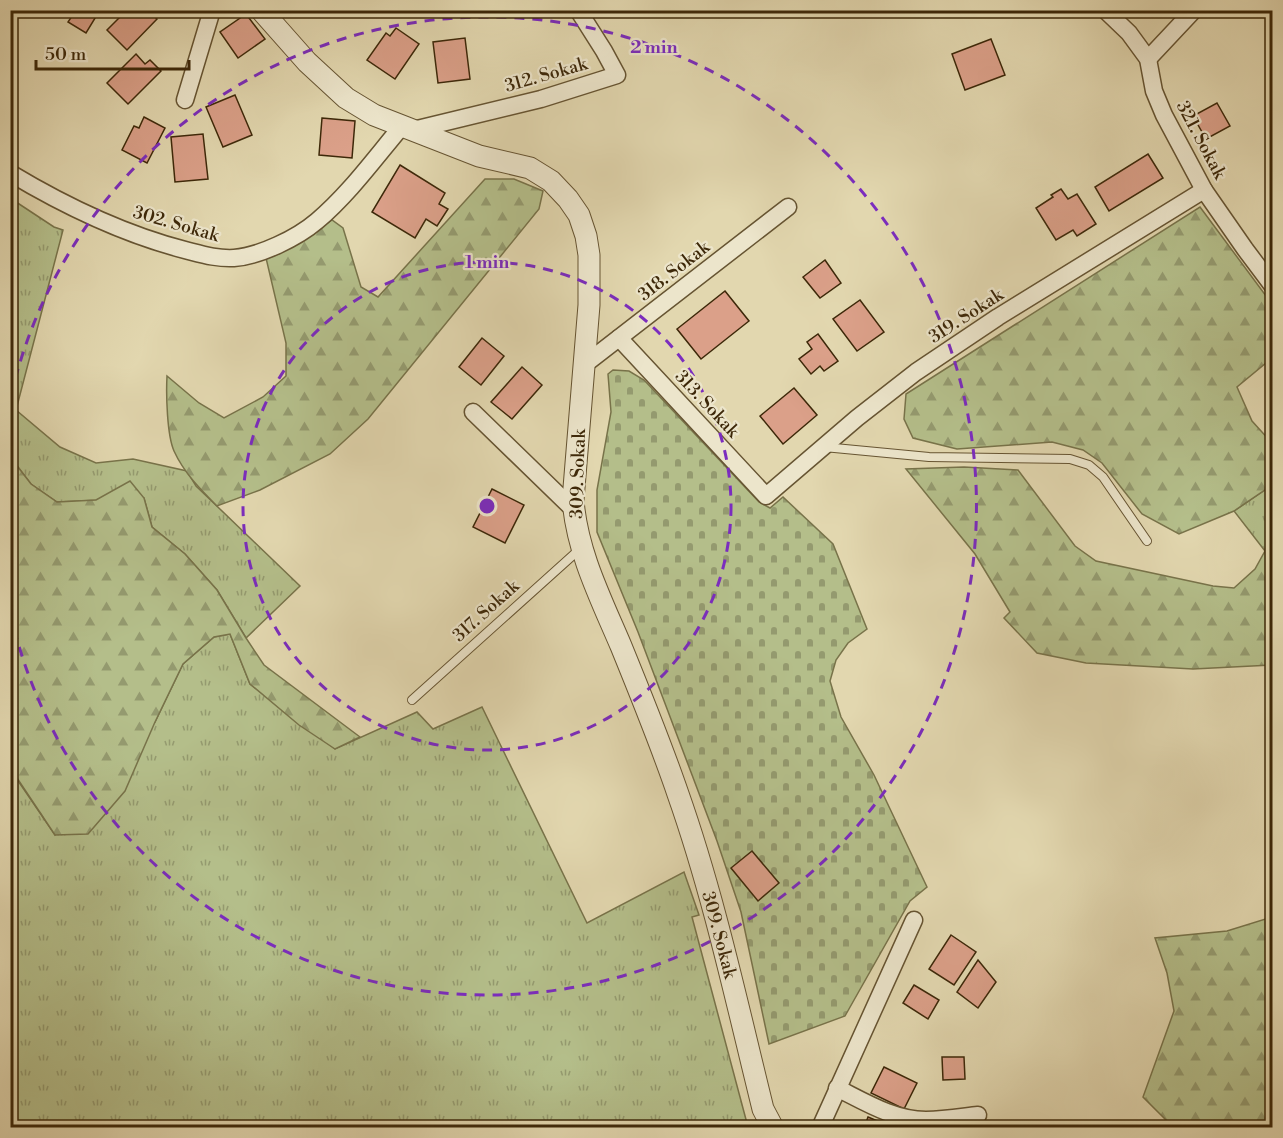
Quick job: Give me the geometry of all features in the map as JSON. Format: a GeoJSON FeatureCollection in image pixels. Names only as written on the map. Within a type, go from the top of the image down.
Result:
{"type":"FeatureCollection","features":[{"type":"Feature","properties":{"kind":"street"},"geometry":{"type":"LineString","coordinates":[[185,100],[212,10]]}},
{"type":"Feature","properties":{"kind":"street","name":"309. Sokak"},"geometry":{"type":"LineString","coordinates":[[261,10],[307,62],[346,98],[374,115],[479,156],[530,168],[551,181],[579,215],[589,255],[589,305],[574,510],[581,547],[645,702],[679,795],[715,917],[766,1121]]}},
{"type":"Feature","properties":{"kind":"street","name":"312. Sokak"},"geometry":{"type":"LineString","coordinates":[[408,128],[541,99],[616,75],[578,10]]}},
{"type":"Feature","properties":{"kind":"street","name":"321. Sokak"},"geometry":{"type":"LineString","coordinates":[[1105,10],[1129,33],[1148,59],[1154,91],[1164,115],[1204,190],[1272,285]]}},
{"type":"Feature","properties":{"kind":"street"},"geometry":{"type":"LineString","coordinates":[[1148,59],[1194,10]]}},
{"type":"Feature","properties":{"kind":"street","name":"302. Sokak"},"geometry":{"type":"LineString","coordinates":[[10,173],[44,193],[111,226],[167,245],[214,257],[236,258],[278,244],[316,222],[408,128]]}},
{"type":"Feature","properties":{"kind":"street","name":"319. Sokak"},"geometry":{"type":"LineString","coordinates":[[766,496],[916,372],[998,317],[1204,190]]}},
{"type":"Feature","properties":{"kind":"street","name":"318. Sokak"},"geometry":{"type":"LineString","coordinates":[[584,365],[788,207]]}},
{"type":"Feature","properties":{"kind":"street","name":"313. Sokak"},"geometry":{"type":"LineString","coordinates":[[619,338],[766,496]]}},
{"type":"Feature","properties":{"kind":"street"},"geometry":{"type":"LineString","coordinates":[[473,412],[574,510]]}},
{"type":"Feature","properties":{"kind":"street"},"geometry":{"type":"LineString","coordinates":[[820,1128],[914,920]]}},
{"type":"Feature","properties":{"kind":"street"},"geometry":{"type":"LineString","coordinates":[[837,1088],[878,1109],[903,1117],[925,1120],[978,1115]]}},
{"type":"Feature","properties":{"kind":"lane"},"geometry":{"type":"LineString","coordinates":[[823,447],[929,457],[1070,459],[1089,465],[1103,477],[1146,541]]}},
{"type":"Feature","properties":{"kind":"lane","name":"317. Sokak"},"geometry":{"type":"LineString","coordinates":[[412,700],[581,547]]}},
{"type":"Feature","properties":{"kind":"green space"},"geometry":{"type":"Polygon","coordinates":[[[485,179],[514,179],[543,191],[539,209],[368,419],[330,454],[260,490],[217,506],[188,474],[174,451],[168,425],[167,376],[199,403],[224,418],[263,397],[286,376],[286,343],[266,258],[300,242],[332,220],[343,228],[361,287],[378,297],[485,179]]]}},
{"type":"Feature","properties":{"kind":"green space"},"geometry":{"type":"Polygon","coordinates":[[[10,198],[54,227],[63,230],[16,410],[60,447],[96,463],[133,459],[187,471],[196,486],[300,586],[246,638],[217,590],[185,554],[152,527],[144,498],[57,502],[31,484],[11,458],[10,198]]]}},
{"type":"Feature","properties":{"kind":"green space"},"geometry":{"type":"Polygon","coordinates":[[[1200,207],[1272,304],[1272,358],[1237,387],[1252,421],[1272,443],[1272,485],[1234,511],[1179,534],[1142,514],[1102,463],[1083,450],[1052,442],[957,449],[913,438],[904,419],[906,394],[1200,207]]]}},
{"type":"Feature","properties":{"kind":"green space"},"geometry":{"type":"Polygon","coordinates":[[[613,370],[629,371],[644,380],[759,502],[770,508],[783,497],[833,544],[867,629],[848,643],[836,660],[830,681],[841,717],[874,775],[927,887],[910,901],[845,1016],[769,1044],[741,912],[717,841],[638,632],[597,532],[597,490],[611,412],[608,374],[613,370]]]}},
{"type":"Feature","properties":{"kind":"green space"},"geometry":{"type":"Polygon","coordinates":[[[11,458],[31,484],[57,502],[96,500],[130,481],[144,498],[152,527],[185,554],[217,590],[264,665],[360,737],[335,749],[299,725],[250,684],[230,634],[214,637],[183,664],[125,791],[88,834],[55,835],[11,769],[11,458]]]}},
{"type":"Feature","properties":{"kind":"green space"},"geometry":{"type":"Polygon","coordinates":[[[964,467],[1018,470],[1075,546],[1096,561],[1213,586],[1234,588],[1255,569],[1265,551],[1272,551],[1272,665],[1193,669],[1086,663],[1037,653],[1004,618],[1010,612],[975,554],[906,469],[964,467]]]}},
{"type":"Feature","properties":{"kind":"green space"},"geometry":{"type":"Polygon","coordinates":[[[1272,485],[1272,551],[1265,551],[1234,511],[1272,485]]]}},
{"type":"Feature","properties":{"kind":"green space"},"geometry":{"type":"Polygon","coordinates":[[[230,634],[250,684],[335,749],[417,712],[433,729],[482,707],[587,923],[684,872],[699,915],[692,917],[748,1127],[11,1127],[10,769],[55,835],[155,722],[183,664],[214,637],[230,634]]]}},
{"type":"Feature","properties":{"kind":"green space"},"geometry":{"type":"Polygon","coordinates":[[[1272,917],[1272,1127],[1173,1127],[1143,1097],[1174,1011],[1167,973],[1155,938],[1227,931],[1272,917]]]}},
{"type":"Feature","properties":{"kind":"building"},"geometry":{"type":"Polygon","coordinates":[[[76,10],[100,10],[86,33],[68,22],[76,10]]]}},
{"type":"Feature","properties":{"kind":"building"},"geometry":{"type":"Polygon","coordinates":[[[127,10],[148,10],[157,19],[127,50],[107,30],[127,10]]]}},
{"type":"Feature","properties":{"kind":"building"},"geometry":{"type":"Polygon","coordinates":[[[246,14],[265,39],[238,58],[220,32],[246,14]]]}},
{"type":"Feature","properties":{"kind":"building"},"geometry":{"type":"Polygon","coordinates":[[[396,28],[419,44],[395,79],[367,60],[386,33],[390,36],[396,28]]]}},
{"type":"Feature","properties":{"kind":"building"},"geometry":{"type":"Polygon","coordinates":[[[465,38],[470,79],[438,83],[433,42],[465,38]]]}},
{"type":"Feature","properties":{"kind":"building"},"geometry":{"type":"Polygon","coordinates":[[[991,39],[1005,75],[965,90],[952,54],[991,39]]]}},
{"type":"Feature","properties":{"kind":"building"},"geometry":{"type":"Polygon","coordinates":[[[136,54],[145,64],[150,60],[161,71],[128,104],[107,83],[136,54]]]}},
{"type":"Feature","properties":{"kind":"building"},"geometry":{"type":"Polygon","coordinates":[[[235,95],[252,135],[223,147],[206,107],[235,95]]]}},
{"type":"Feature","properties":{"kind":"building"},"geometry":{"type":"Polygon","coordinates":[[[1217,103],[1230,126],[1206,139],[1193,116],[1217,103]]]}},
{"type":"Feature","properties":{"kind":"building"},"geometry":{"type":"Polygon","coordinates":[[[144,117],[165,128],[147,163],[122,150],[134,126],[139,128],[144,117]]]}},
{"type":"Feature","properties":{"kind":"building"},"geometry":{"type":"Polygon","coordinates":[[[322,118],[355,121],[352,158],[319,155],[322,118]]]}},
{"type":"Feature","properties":{"kind":"building"},"geometry":{"type":"Polygon","coordinates":[[[203,134],[208,179],[175,182],[171,137],[203,134]]]}},
{"type":"Feature","properties":{"kind":"building"},"geometry":{"type":"Polygon","coordinates":[[[1148,154],[1163,178],[1109,211],[1095,187],[1148,154]]]}},
{"type":"Feature","properties":{"kind":"building"},"geometry":{"type":"Polygon","coordinates":[[[400,165],[445,193],[439,204],[448,209],[437,226],[426,219],[415,238],[372,212],[400,165]]]}},
{"type":"Feature","properties":{"kind":"building"},"geometry":{"type":"Polygon","coordinates":[[[1061,189],[1068,199],[1077,194],[1096,224],[1077,236],[1073,230],[1056,240],[1036,208],[1061,189]]]}},
{"type":"Feature","properties":{"kind":"building"},"geometry":{"type":"Polygon","coordinates":[[[825,260],[841,283],[820,298],[803,277],[825,260]]]}},
{"type":"Feature","properties":{"kind":"building"},"geometry":{"type":"Polygon","coordinates":[[[725,291],[749,321],[701,359],[677,329],[725,291]]]}},
{"type":"Feature","properties":{"kind":"building"},"geometry":{"type":"Polygon","coordinates":[[[860,300],[884,332],[857,351],[833,319],[860,300]]]}},
{"type":"Feature","properties":{"kind":"building"},"geometry":{"type":"Polygon","coordinates":[[[818,334],[838,361],[824,371],[820,366],[811,374],[799,359],[812,349],[807,342],[818,334]]]}},
{"type":"Feature","properties":{"kind":"building"},"geometry":{"type":"Polygon","coordinates":[[[482,338],[504,356],[481,385],[459,367],[482,338]]]}},
{"type":"Feature","properties":{"kind":"building"},"geometry":{"type":"Polygon","coordinates":[[[522,367],[542,385],[512,419],[491,402],[522,367]]]}},
{"type":"Feature","properties":{"kind":"building"},"geometry":{"type":"Polygon","coordinates":[[[794,388],[817,415],[783,444],[760,416],[794,388]]]}},
{"type":"Feature","properties":{"kind":"building"},"geometry":{"type":"Polygon","coordinates":[[[492,489],[524,505],[505,543],[473,527],[492,489]]]}},
{"type":"Feature","properties":{"kind":"building"},"geometry":{"type":"Polygon","coordinates":[[[752,851],[779,883],[758,901],[731,868],[752,851]]]}},
{"type":"Feature","properties":{"kind":"building"},"geometry":{"type":"Polygon","coordinates":[[[951,935],[976,952],[954,985],[929,969],[951,935]]]}},
{"type":"Feature","properties":{"kind":"building"},"geometry":{"type":"Polygon","coordinates":[[[978,960],[996,982],[978,1008],[957,992],[978,960]]]}},
{"type":"Feature","properties":{"kind":"building"},"geometry":{"type":"Polygon","coordinates":[[[914,985],[939,1000],[928,1019],[903,1003],[914,985]]]}},
{"type":"Feature","properties":{"kind":"building"},"geometry":{"type":"Polygon","coordinates":[[[942,1057],[964,1057],[965,1079],[943,1080],[942,1057]]]}},
{"type":"Feature","properties":{"kind":"building"},"geometry":{"type":"Polygon","coordinates":[[[884,1067],[917,1083],[904,1109],[871,1093],[884,1067]]]}},
{"type":"Feature","properties":{"kind":"building"},"geometry":{"type":"Polygon","coordinates":[[[868,1117],[894,1128],[864,1128],[868,1117]]]}}]}
